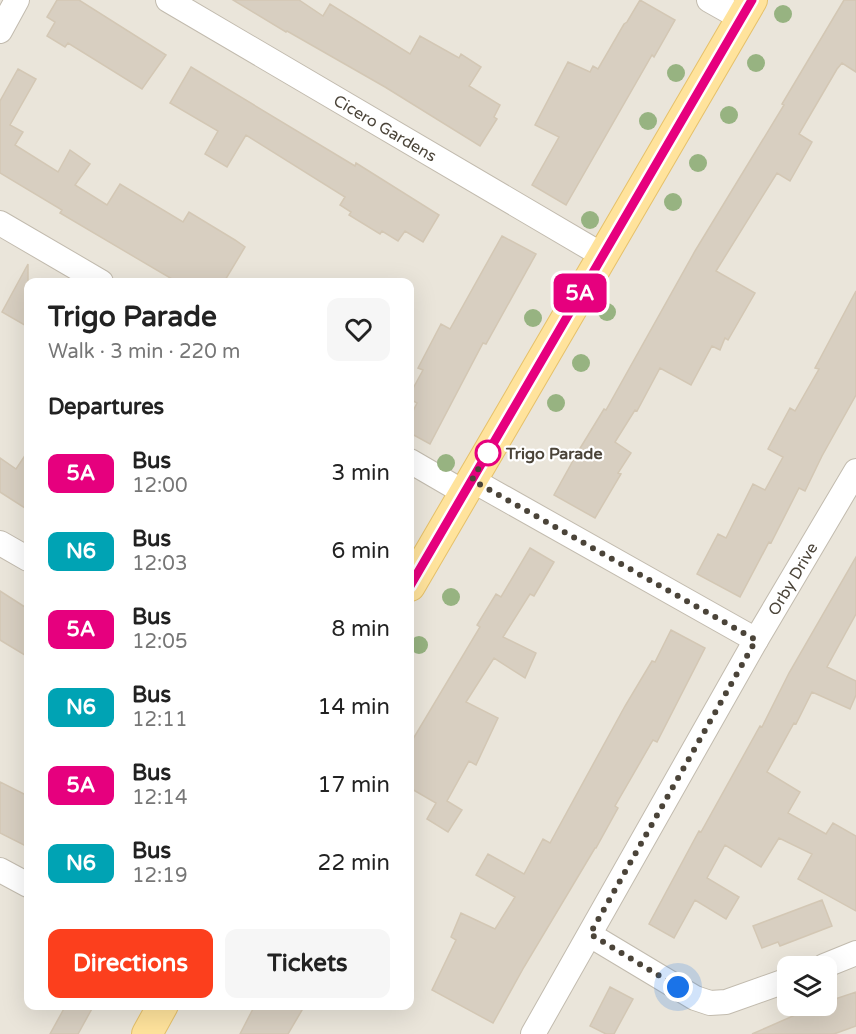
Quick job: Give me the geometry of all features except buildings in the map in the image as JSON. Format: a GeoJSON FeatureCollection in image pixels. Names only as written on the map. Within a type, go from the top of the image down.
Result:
{"type":"FeatureCollection","features":[{"type":"Feature","properties":{"kind":"main road"},"geometry":{"type":"LineString","coordinates":[[414,579],[746,9]]}},
{"type":"Feature","properties":{"kind":"main road"},"geometry":{"type":"LineString","coordinates":[[147,1034],[160,1010]]}},
{"type":"Feature","properties":{"kind":"street","name":"Cicero Gardens"},"geometry":{"type":"LineString","coordinates":[[168,0],[602,255]]}},
{"type":"Feature","properties":{"kind":"street"},"geometry":{"type":"LineString","coordinates":[[709,0],[746,9]]}},
{"type":"Feature","properties":{"kind":"street"},"geometry":{"type":"LineString","coordinates":[[0,31],[14,1]]}},
{"type":"Feature","properties":{"kind":"street"},"geometry":{"type":"LineString","coordinates":[[0,223],[94,278]]}},
{"type":"Feature","properties":{"kind":"street"},"geometry":{"type":"LineString","coordinates":[[414,463],[468,487],[756,640]]}},
{"type":"Feature","properties":{"kind":"street","name":"Orby Drive"},"geometry":{"type":"LineString","coordinates":[[533,1034],[756,640],[856,471]]}},
{"type":"Feature","properties":{"kind":"street"},"geometry":{"type":"LineString","coordinates":[[0,543],[24,557]]}},
{"type":"Feature","properties":{"kind":"street"},"geometry":{"type":"LineString","coordinates":[[0,870],[24,883]]}},
{"type":"Feature","properties":{"kind":"street"},"geometry":{"type":"LineString","coordinates":[[590,934],[695,998],[710,1003],[726,1002],[777,984]]}},
{"type":"Feature","properties":{"kind":"street"},"geometry":{"type":"LineString","coordinates":[[837,961],[856,953]]}},
{"type":"Feature","properties":{"kind":"shaded area"},"geometry":{"type":"Polygon","coordinates":[[[0,0],[856,0],[856,1034],[0,1034],[0,0]]]}},
{"type":"Feature","properties":{"kind":"bus line","name":"5A"},"geometry":{"type":"LineString","coordinates":[[414,579],[752,0]]}},
{"type":"Feature","properties":{"kind":"place","name":"Trigo Parade"},"geometry":{"type":"Point","coordinates":[488,453]}},
{"type":"Feature","properties":{"kind":"route"},"geometry":{"type":"LineString","coordinates":[[488,453],[491,447],[472,480],[756,640],[590,934],[678,987]]}}]}
